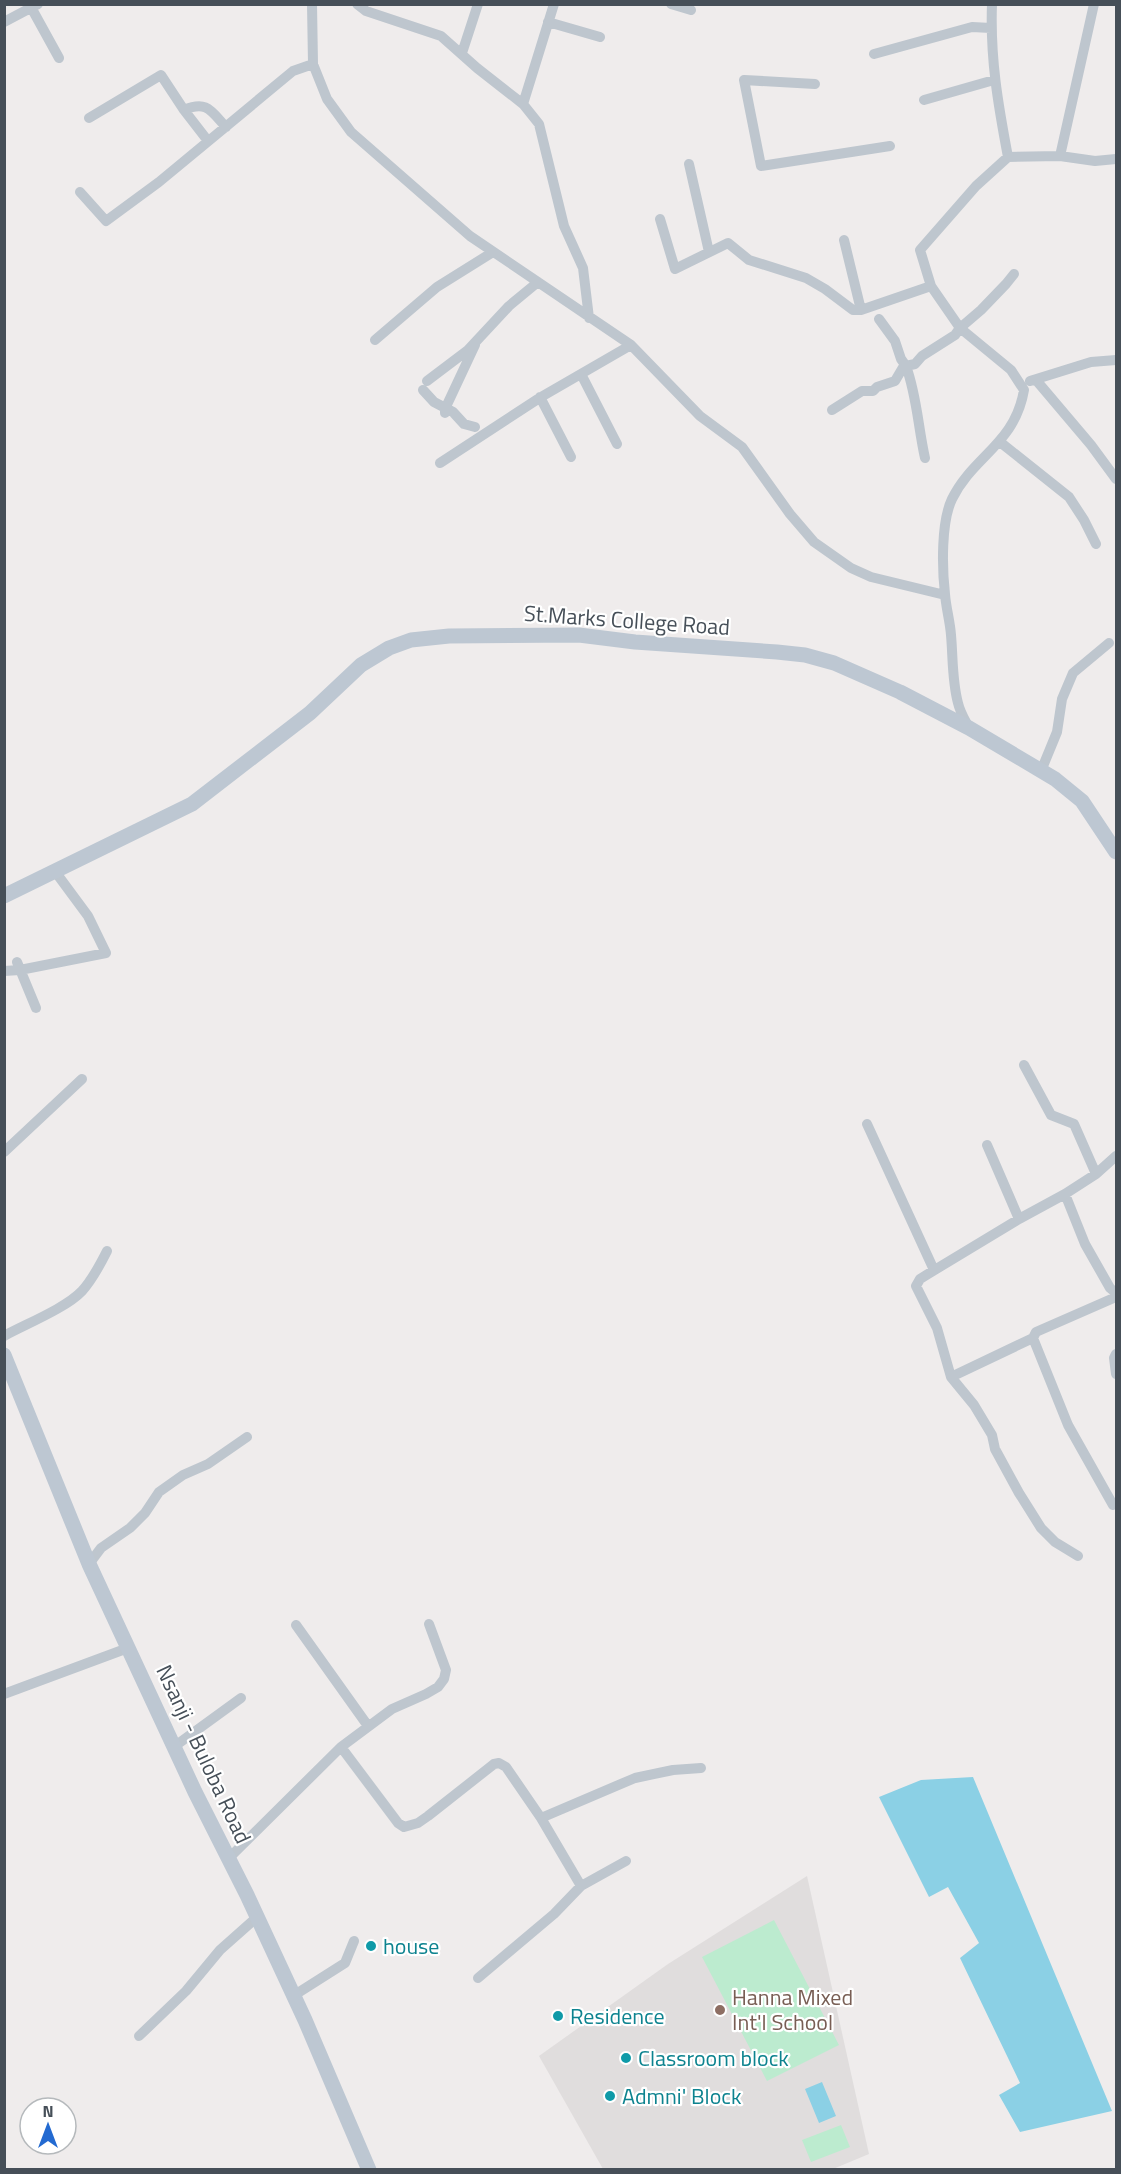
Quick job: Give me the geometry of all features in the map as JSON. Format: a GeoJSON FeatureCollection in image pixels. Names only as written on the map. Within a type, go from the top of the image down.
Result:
{"type":"FeatureCollection","features":[{"type":"Feature","properties":{"kind":"main road","name":"St.Marks College Road"},"geometry":{"type":"LineString","coordinates":[[4,896],[192,804],[302,719],[361,665],[389,648],[411,640],[449,636],[579,635],[635,642],[805,655],[834,663],[900,692],[969,728],[1055,779],[1082,801],[1116,852]]}},
{"type":"Feature","properties":{"kind":"main road","name":"Nsanji - Buloba Road"},"geometry":{"type":"LineString","coordinates":[[4,1355],[89,1564],[327,2068],[369,2169]]}},
{"type":"Feature","properties":{"kind":"street"},"geometry":{"type":"LineString","coordinates":[[312,4],[314,64],[327,99],[351,132],[470,236],[631,345],[700,416],[742,447],[790,514],[814,542],[851,568],[871,576],[945,595]]}},
{"type":"Feature","properties":{"kind":"street"},"geometry":{"type":"LineString","coordinates":[[357,4],[366,10],[441,36],[522,104],[538,124],[564,226],[583,268],[589,318]]}},
{"type":"Feature","properties":{"kind":"street"},"geometry":{"type":"LineString","coordinates":[[462,53],[478,4]]}},
{"type":"Feature","properties":{"kind":"street"},"geometry":{"type":"LineString","coordinates":[[522,104],[554,4]]}},
{"type":"Feature","properties":{"kind":"street"},"geometry":{"type":"LineString","coordinates":[[671,4],[691,10]]}},
{"type":"Feature","properties":{"kind":"street"},"geometry":{"type":"LineString","coordinates":[[992,4],[994,80],[1008,157]]}},
{"type":"Feature","properties":{"kind":"street"},"geometry":{"type":"LineString","coordinates":[[1060,156],[1094,4]]}},
{"type":"Feature","properties":{"kind":"street"},"geometry":{"type":"LineString","coordinates":[[4,22],[35,7],[59,58]]}},
{"type":"Feature","properties":{"kind":"street"},"geometry":{"type":"LineString","coordinates":[[548,22],[600,37]]}},
{"type":"Feature","properties":{"kind":"street"},"geometry":{"type":"LineString","coordinates":[[874,54],[972,27],[991,28]]}},
{"type":"Feature","properties":{"kind":"street"},"geometry":{"type":"LineString","coordinates":[[80,192],[106,221],[159,182],[293,71],[314,64]]}},
{"type":"Feature","properties":{"kind":"street"},"geometry":{"type":"LineString","coordinates":[[89,118],[161,75],[208,141]]}},
{"type":"Feature","properties":{"kind":"street"},"geometry":{"type":"LineString","coordinates":[[815,84],[744,80],[761,166],[890,146]]}},
{"type":"Feature","properties":{"kind":"street"},"geometry":{"type":"LineString","coordinates":[[924,100],[994,80]]}},
{"type":"Feature","properties":{"kind":"street"},"geometry":{"type":"LineString","coordinates":[[184,110],[203,105],[226,128]]}},
{"type":"Feature","properties":{"kind":"street"},"geometry":{"type":"LineString","coordinates":[[969,728],[958,704],[945,595],[945,528],[951,500],[965,479],[1014,424],[1022,405],[1024,390],[1011,370],[960,328],[931,286],[920,250],[976,186],[1008,157],[1060,156],[1095,161],[1116,159]]}},
{"type":"Feature","properties":{"kind":"street"},"geometry":{"type":"LineString","coordinates":[[689,164],[709,252]]}},
{"type":"Feature","properties":{"kind":"street"},"geometry":{"type":"LineString","coordinates":[[660,219],[675,269],[728,243],[748,260],[806,278],[853,310],[861,310],[931,286]]}},
{"type":"Feature","properties":{"kind":"street"},"geometry":{"type":"LineString","coordinates":[[844,240],[861,310],[879,319],[895,341],[913,385],[925,458]]}},
{"type":"Feature","properties":{"kind":"street"},"geometry":{"type":"LineString","coordinates":[[375,340],[436,287],[493,252]]}},
{"type":"Feature","properties":{"kind":"street"},"geometry":{"type":"LineString","coordinates":[[905,365],[915,364],[922,356],[955,335],[1014,274]]}},
{"type":"Feature","properties":{"kind":"street"},"geometry":{"type":"LineString","coordinates":[[475,427],[464,424],[453,412],[445,411],[440,404],[435,402],[425,386],[468,350],[509,306],[538,282]]}},
{"type":"Feature","properties":{"kind":"street"},"geometry":{"type":"LineString","coordinates":[[878,304],[879,319]]}},
{"type":"Feature","properties":{"kind":"street"},"geometry":{"type":"LineString","coordinates":[[445,411],[476,342]]}},
{"type":"Feature","properties":{"kind":"street"},"geometry":{"type":"LineString","coordinates":[[440,463],[540,397],[631,345]]}},
{"type":"Feature","properties":{"kind":"street"},"geometry":{"type":"LineString","coordinates":[[1022,384],[1091,362],[1116,360]]}},
{"type":"Feature","properties":{"kind":"street"},"geometry":{"type":"LineString","coordinates":[[832,410],[862,392],[873,391],[877,387],[895,381],[905,365]]}},
{"type":"Feature","properties":{"kind":"street"},"geometry":{"type":"LineString","coordinates":[[581,374],[617,444]]}},
{"type":"Feature","properties":{"kind":"street"},"geometry":{"type":"LineString","coordinates":[[1036,380],[1091,445],[1116,479]]}},
{"type":"Feature","properties":{"kind":"street"},"geometry":{"type":"LineString","coordinates":[[540,397],[571,457]]}},
{"type":"Feature","properties":{"kind":"street"},"geometry":{"type":"LineString","coordinates":[[1000,442],[1069,497],[1096,544]]}},
{"type":"Feature","properties":{"kind":"street"},"geometry":{"type":"LineString","coordinates":[[1041,771],[1057,732],[1062,699],[1073,673],[1109,643]]}},
{"type":"Feature","properties":{"kind":"street"},"geometry":{"type":"LineString","coordinates":[[4,970],[105,953],[88,916],[54,870]]}},
{"type":"Feature","properties":{"kind":"street"},"geometry":{"type":"LineString","coordinates":[[19,966],[36,1008]]}},
{"type":"Feature","properties":{"kind":"street"},"geometry":{"type":"LineString","coordinates":[[1024,1065],[1051,1115],[1074,1124],[1096,1174]]}},
{"type":"Feature","properties":{"kind":"street"},"geometry":{"type":"LineString","coordinates":[[4,1152],[82,1079]]}},
{"type":"Feature","properties":{"kind":"street"},"geometry":{"type":"LineString","coordinates":[[867,1125],[934,1270]]}},
{"type":"Feature","properties":{"kind":"street"},"geometry":{"type":"LineString","coordinates":[[987,1145],[1018,1219]]}},
{"type":"Feature","properties":{"kind":"street"},"geometry":{"type":"LineString","coordinates":[[1078,1556],[1055,1542],[1041,1528],[1019,1493],[995,1449],[992,1435],[974,1405],[951,1377],[937,1328],[916,1286],[920,1279],[934,1270],[1096,1174],[1116,1156]]}},
{"type":"Feature","properties":{"kind":"street"},"geometry":{"type":"LineString","coordinates":[[1065,1194],[1085,1244],[1116,1295],[1036,1332],[1034,1338],[1068,1425],[1113,1505]]}},
{"type":"Feature","properties":{"kind":"street"},"geometry":{"type":"LineString","coordinates":[[4,1335],[81,1292],[107,1251]]}},
{"type":"Feature","properties":{"kind":"street"},"geometry":{"type":"LineString","coordinates":[[951,1377],[1034,1338]]}},
{"type":"Feature","properties":{"kind":"street"},"geometry":{"type":"LineString","coordinates":[[1116,1354],[1114,1358],[1116,1374]]}},
{"type":"Feature","properties":{"kind":"street"},"geometry":{"type":"LineString","coordinates":[[89,1564],[101,1548],[130,1528],[145,1513],[159,1492],[183,1475],[208,1464],[247,1437]]}},
{"type":"Feature","properties":{"kind":"street"},"geometry":{"type":"LineString","coordinates":[[228,1859],[340,1747],[392,1709],[438,1687],[444,1679],[446,1670],[429,1624]]}},
{"type":"Feature","properties":{"kind":"street"},"geometry":{"type":"LineString","coordinates":[[296,1625],[368,1726]]}},
{"type":"Feature","properties":{"kind":"street"},"geometry":{"type":"LineString","coordinates":[[4,1694],[128,1648]]}},
{"type":"Feature","properties":{"kind":"street"},"geometry":{"type":"LineString","coordinates":[[175,1746],[241,1698]]}},
{"type":"Feature","properties":{"kind":"street"},"geometry":{"type":"LineString","coordinates":[[340,1747],[398,1823],[404,1827],[423,1820],[494,1764],[499,1763],[506,1767],[541,1818],[581,1886]]}},
{"type":"Feature","properties":{"kind":"street"},"geometry":{"type":"LineString","coordinates":[[541,1818],[635,1778],[673,1770],[701,1768]]}},
{"type":"Feature","properties":{"kind":"street"},"geometry":{"type":"LineString","coordinates":[[478,1978],[554,1914],[581,1886],[626,1861]]}},
{"type":"Feature","properties":{"kind":"street"},"geometry":{"type":"LineString","coordinates":[[139,2036],[186,1991],[220,1950],[256,1918]]}},
{"type":"Feature","properties":{"kind":"street"},"geometry":{"type":"LineString","coordinates":[[293,1996],[345,1963],[354,1941]]}},
{"type":"Feature","properties":{"kind":"shaded area","name":"Hanna Mixed Int'l School"},"geometry":{"type":"Polygon","coordinates":[[[807,1876],[869,2154],[833,2169],[603,2169],[539,2056],[668,1964],[807,1876]]]}},
{"type":"Feature","properties":{"kind":"green space"},"geometry":{"type":"Polygon","coordinates":[[[774,1920],[839,2045],[767,2081],[702,1957],[774,1920]]]}},
{"type":"Feature","properties":{"kind":"green space"},"geometry":{"type":"Polygon","coordinates":[[[841,2125],[850,2147],[811,2162],[802,2140],[841,2125]]]}},
{"type":"Feature","properties":{"kind":"water"},"geometry":{"type":"Polygon","coordinates":[[[973,1777],[1112,2111],[1020,2132],[999,2095],[1020,2083],[960,1958],[979,1943],[948,1887],[929,1897],[879,1797],[921,1780],[973,1777]]]}},
{"type":"Feature","properties":{"kind":"water"},"geometry":{"type":"Polygon","coordinates":[[[822,2082],[836,2116],[819,2123],[805,2089],[822,2082]]]}},
{"type":"Feature","properties":{"kind":"place","name":"house"},"geometry":{"type":"Point","coordinates":[371,1946]}},
{"type":"Feature","properties":{"kind":"place","name":"Hanna Mixed Int'l School"},"geometry":{"type":"Point","coordinates":[720,2010]}},
{"type":"Feature","properties":{"kind":"place","name":"Residence"},"geometry":{"type":"Point","coordinates":[558,2016]}},
{"type":"Feature","properties":{"kind":"place","name":"Classroom block"},"geometry":{"type":"Point","coordinates":[626,2058]}},
{"type":"Feature","properties":{"kind":"place","name":"Admni' Block"},"geometry":{"type":"Point","coordinates":[610,2096]}}]}
